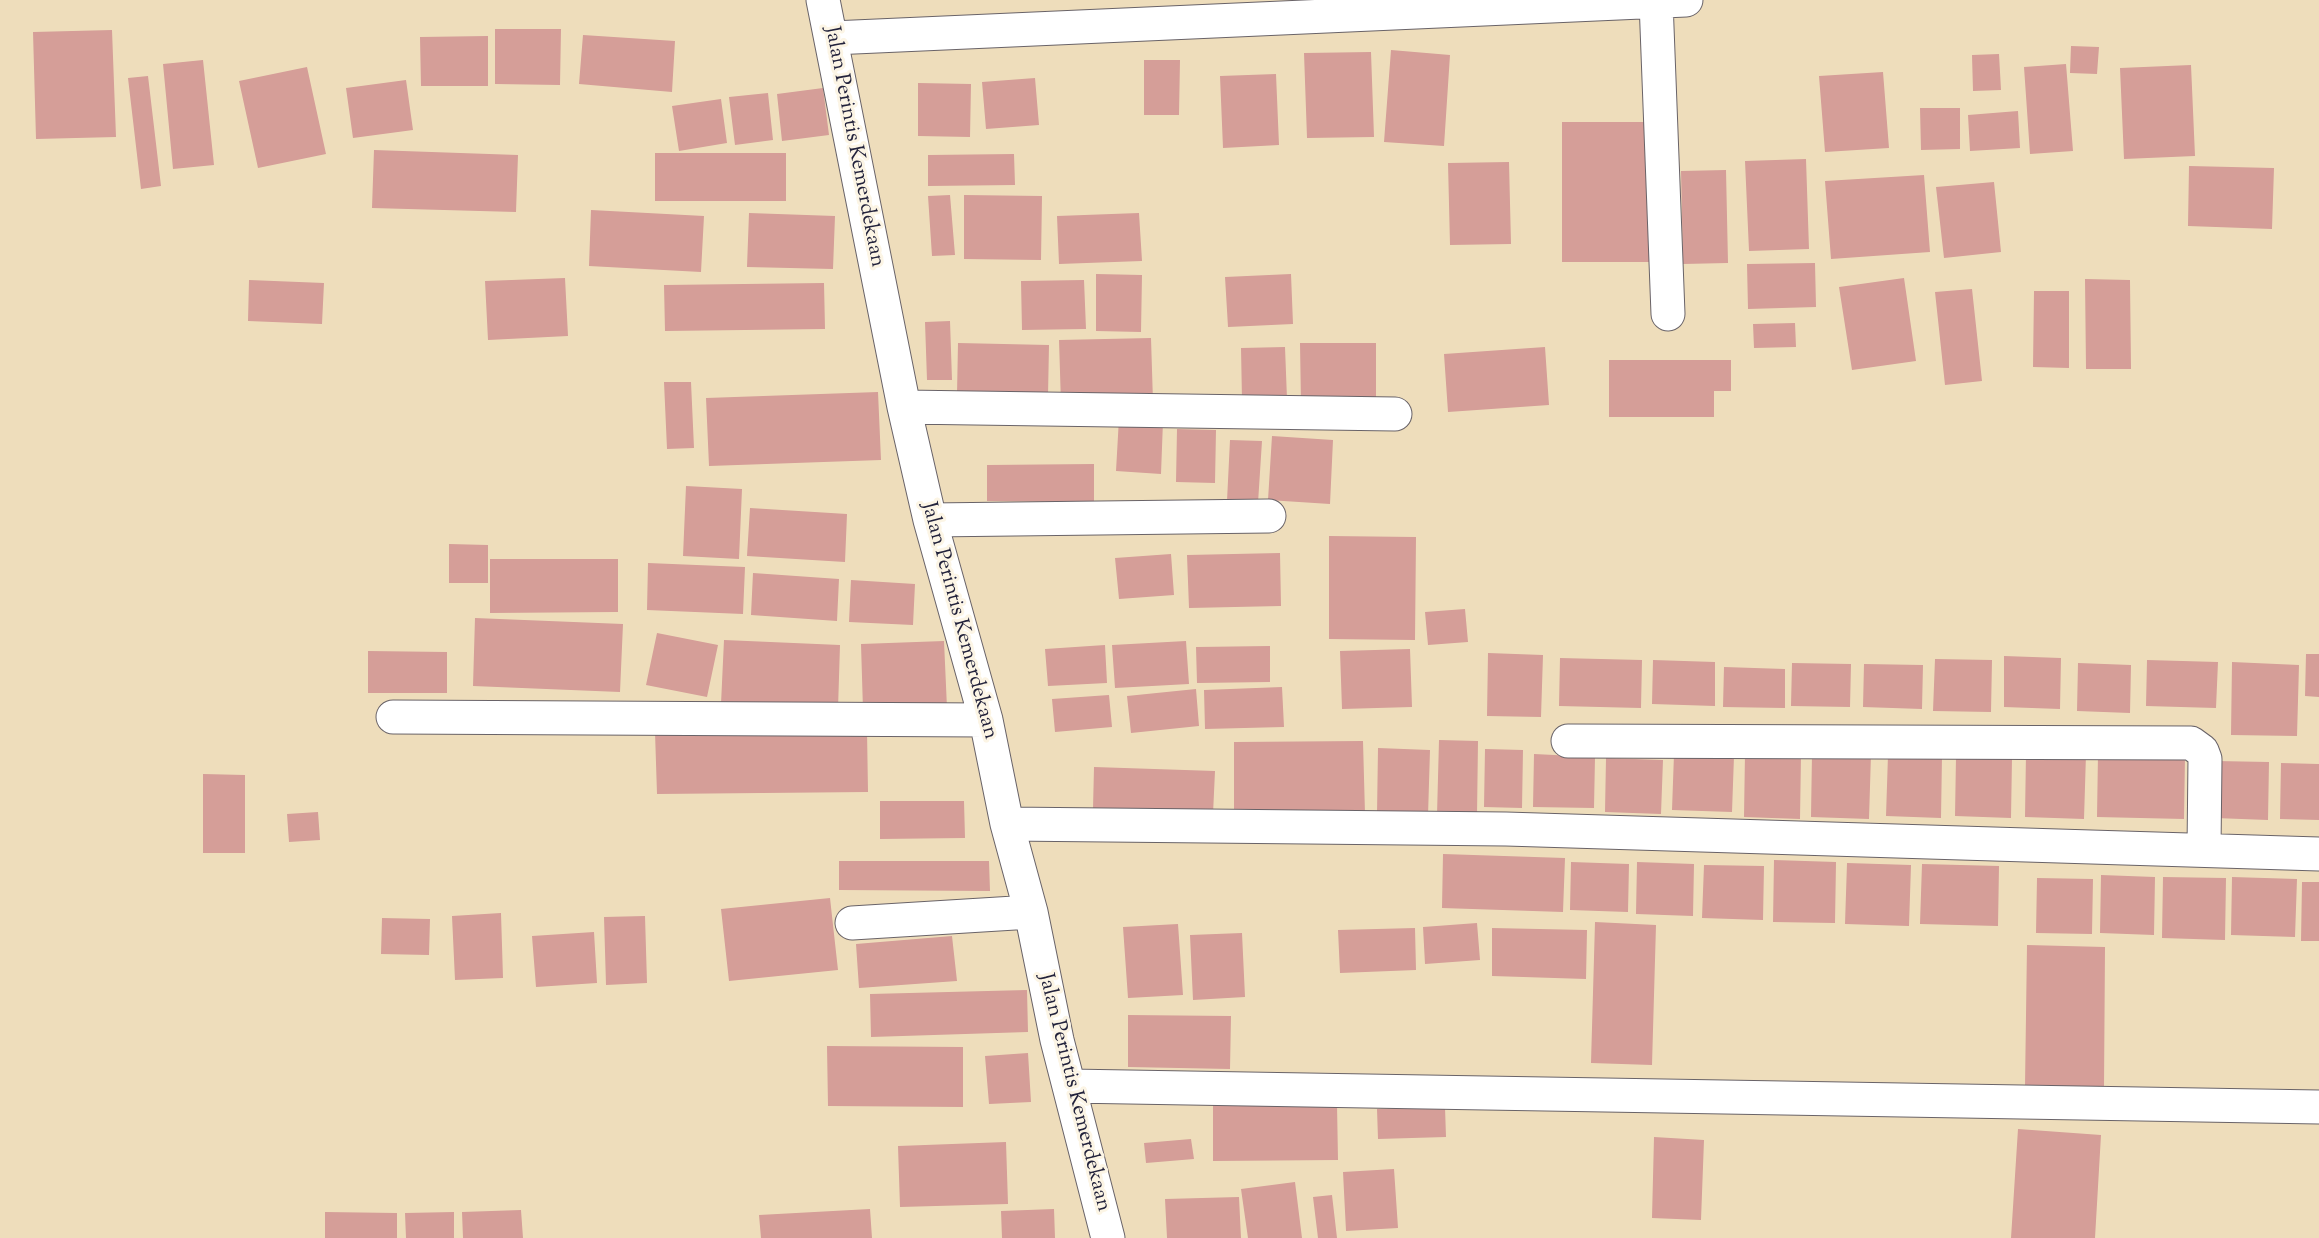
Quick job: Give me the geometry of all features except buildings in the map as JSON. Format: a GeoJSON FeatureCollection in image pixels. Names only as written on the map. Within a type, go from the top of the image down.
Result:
{"type":"FeatureCollection","features":[{"type":"Feature","properties":{"kind":"street","name":"Jalan Perintis Kemerdekaan"},"geometry":{"type":"LineString","coordinates":[[823,0],[904,407],[930,520],[986,720],[1007,824],[1031,912],[1070,1086],[1108,1238]]}},
{"type":"Feature","properties":{"kind":"street"},"geometry":{"type":"LineString","coordinates":[[832,38],[1686,0]]}},
{"type":"Feature","properties":{"kind":"street"},"geometry":{"type":"LineString","coordinates":[[1656,1],[1668,314]]}},
{"type":"Feature","properties":{"kind":"street"},"geometry":{"type":"LineString","coordinates":[[904,407],[1395,414]]}},
{"type":"Feature","properties":{"kind":"street"},"geometry":{"type":"LineString","coordinates":[[930,520],[1269,516]]}},
{"type":"Feature","properties":{"kind":"street"},"geometry":{"type":"LineString","coordinates":[[393,717],[986,720]]}},
{"type":"Feature","properties":{"kind":"street"},"geometry":{"type":"LineString","coordinates":[[1568,741],[2191,743],[2202,751],[2205,759],[2204,849]]}},
{"type":"Feature","properties":{"kind":"street"},"geometry":{"type":"LineString","coordinates":[[1007,824],[1506,829],[2319,854]]}},
{"type":"Feature","properties":{"kind":"street"},"geometry":{"type":"LineString","coordinates":[[852,923],[1031,912]]}},
{"type":"Feature","properties":{"kind":"street"},"geometry":{"type":"LineString","coordinates":[[1070,1086],[2319,1107]]}}]}
